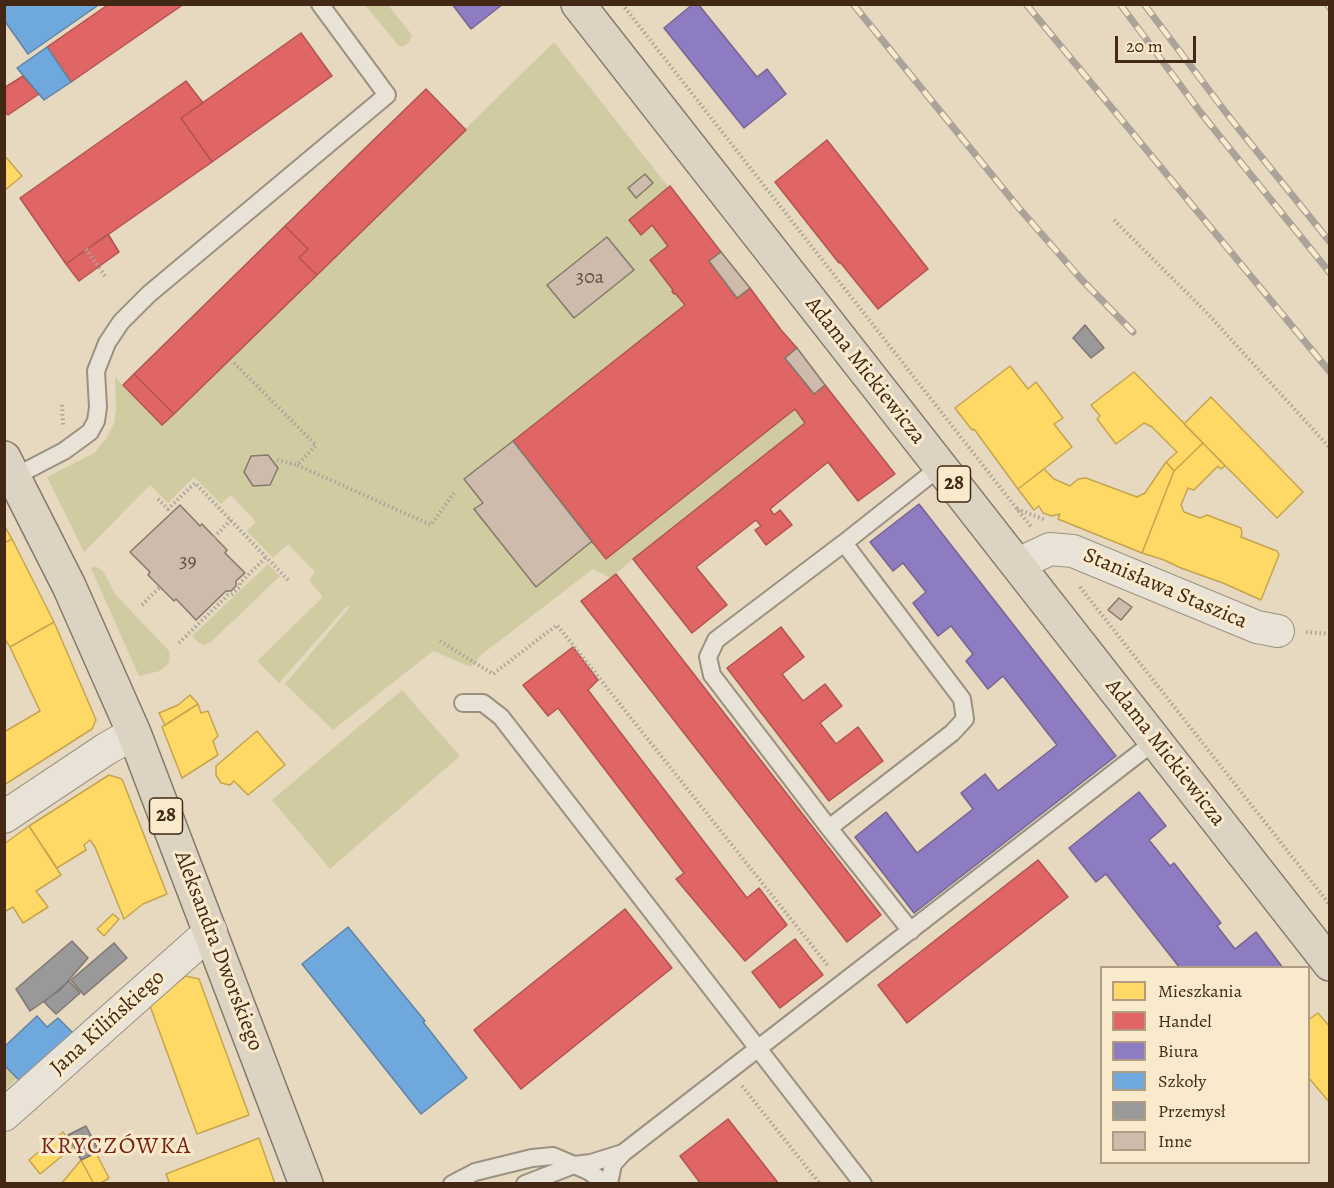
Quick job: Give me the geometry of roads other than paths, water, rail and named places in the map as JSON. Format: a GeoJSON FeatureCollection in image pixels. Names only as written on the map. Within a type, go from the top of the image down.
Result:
{"type":"FeatureCollection","features":[{"type":"Feature","properties":{"kind":"main road","name":"Adama Mickiewicza"},"geometry":{"type":"LineString","coordinates":[[578,4],[1329,964]]}},
{"type":"Feature","properties":{"kind":"main road","name":"Aleksandra Dworskiego"},"geometry":{"type":"LineString","coordinates":[[9,468],[69,586],[134,733],[306,1184]]}},
{"type":"Feature","properties":{"kind":"street","name":"Stanisława Staszica"},"geometry":{"type":"LineString","coordinates":[[1018,564],[1050,549],[1073,551],[1257,627],[1278,631]]}},
{"type":"Feature","properties":{"kind":"street"},"geometry":{"type":"LineString","coordinates":[[4,817],[134,733]]}},
{"type":"Feature","properties":{"kind":"street","name":"Jana Kilińskiego"},"geometry":{"type":"LineString","coordinates":[[4,1115],[211,931]]}},
{"type":"Feature","properties":{"kind":"lane"},"geometry":{"type":"LineString","coordinates":[[9,468],[64,451],[90,432],[96,421],[98,407],[96,371],[107,344],[121,322],[166,280],[387,95],[320,4]]}},
{"type":"Feature","properties":{"kind":"lane"},"geometry":{"type":"LineString","coordinates":[[911,931],[712,675],[708,657],[716,640],[940,467]]}},
{"type":"Feature","properties":{"kind":"lane"},"geometry":{"type":"LineString","coordinates":[[829,828],[952,733],[965,719],[962,699],[844,543]]}},
{"type":"Feature","properties":{"kind":"lane"},"geometry":{"type":"LineString","coordinates":[[464,703],[483,703],[501,717],[863,1184]]}},
{"type":"Feature","properties":{"kind":"lane"},"geometry":{"type":"LineString","coordinates":[[452,1184],[475,1172],[532,1158],[553,1156],[588,1170],[608,1184],[613,1164],[623,1153],[1155,741]]}},
{"type":"Feature","properties":{"kind":"lane"},"geometry":{"type":"LineString","coordinates":[[525,1184],[574,1165],[591,1163],[623,1153]]}},
{"type":"Feature","properties":{"kind":"railway"},"geometry":{"type":"LineString","coordinates":[[853,4],[1018,207],[1081,279],[1133,332]]}},
{"type":"Feature","properties":{"kind":"railway"},"geometry":{"type":"LineString","coordinates":[[1026,4],[1330,372]]}},
{"type":"Feature","properties":{"kind":"railway"},"geometry":{"type":"LineString","coordinates":[[1120,4],[1201,113],[1330,273]]}},
{"type":"Feature","properties":{"kind":"railway"},"geometry":{"type":"LineString","coordinates":[[1144,4],[1230,118],[1330,242]]}},
{"type":"Feature","properties":{"kind":"railway"},"geometry":{"type":"LineString","coordinates":[[1327,4],[1330,8]]}},
{"type":"Feature","properties":{"kind":"district","name":"KRYCZÓWKA"},"geometry":{"type":"Point","coordinates":[116,1147]}}]}
